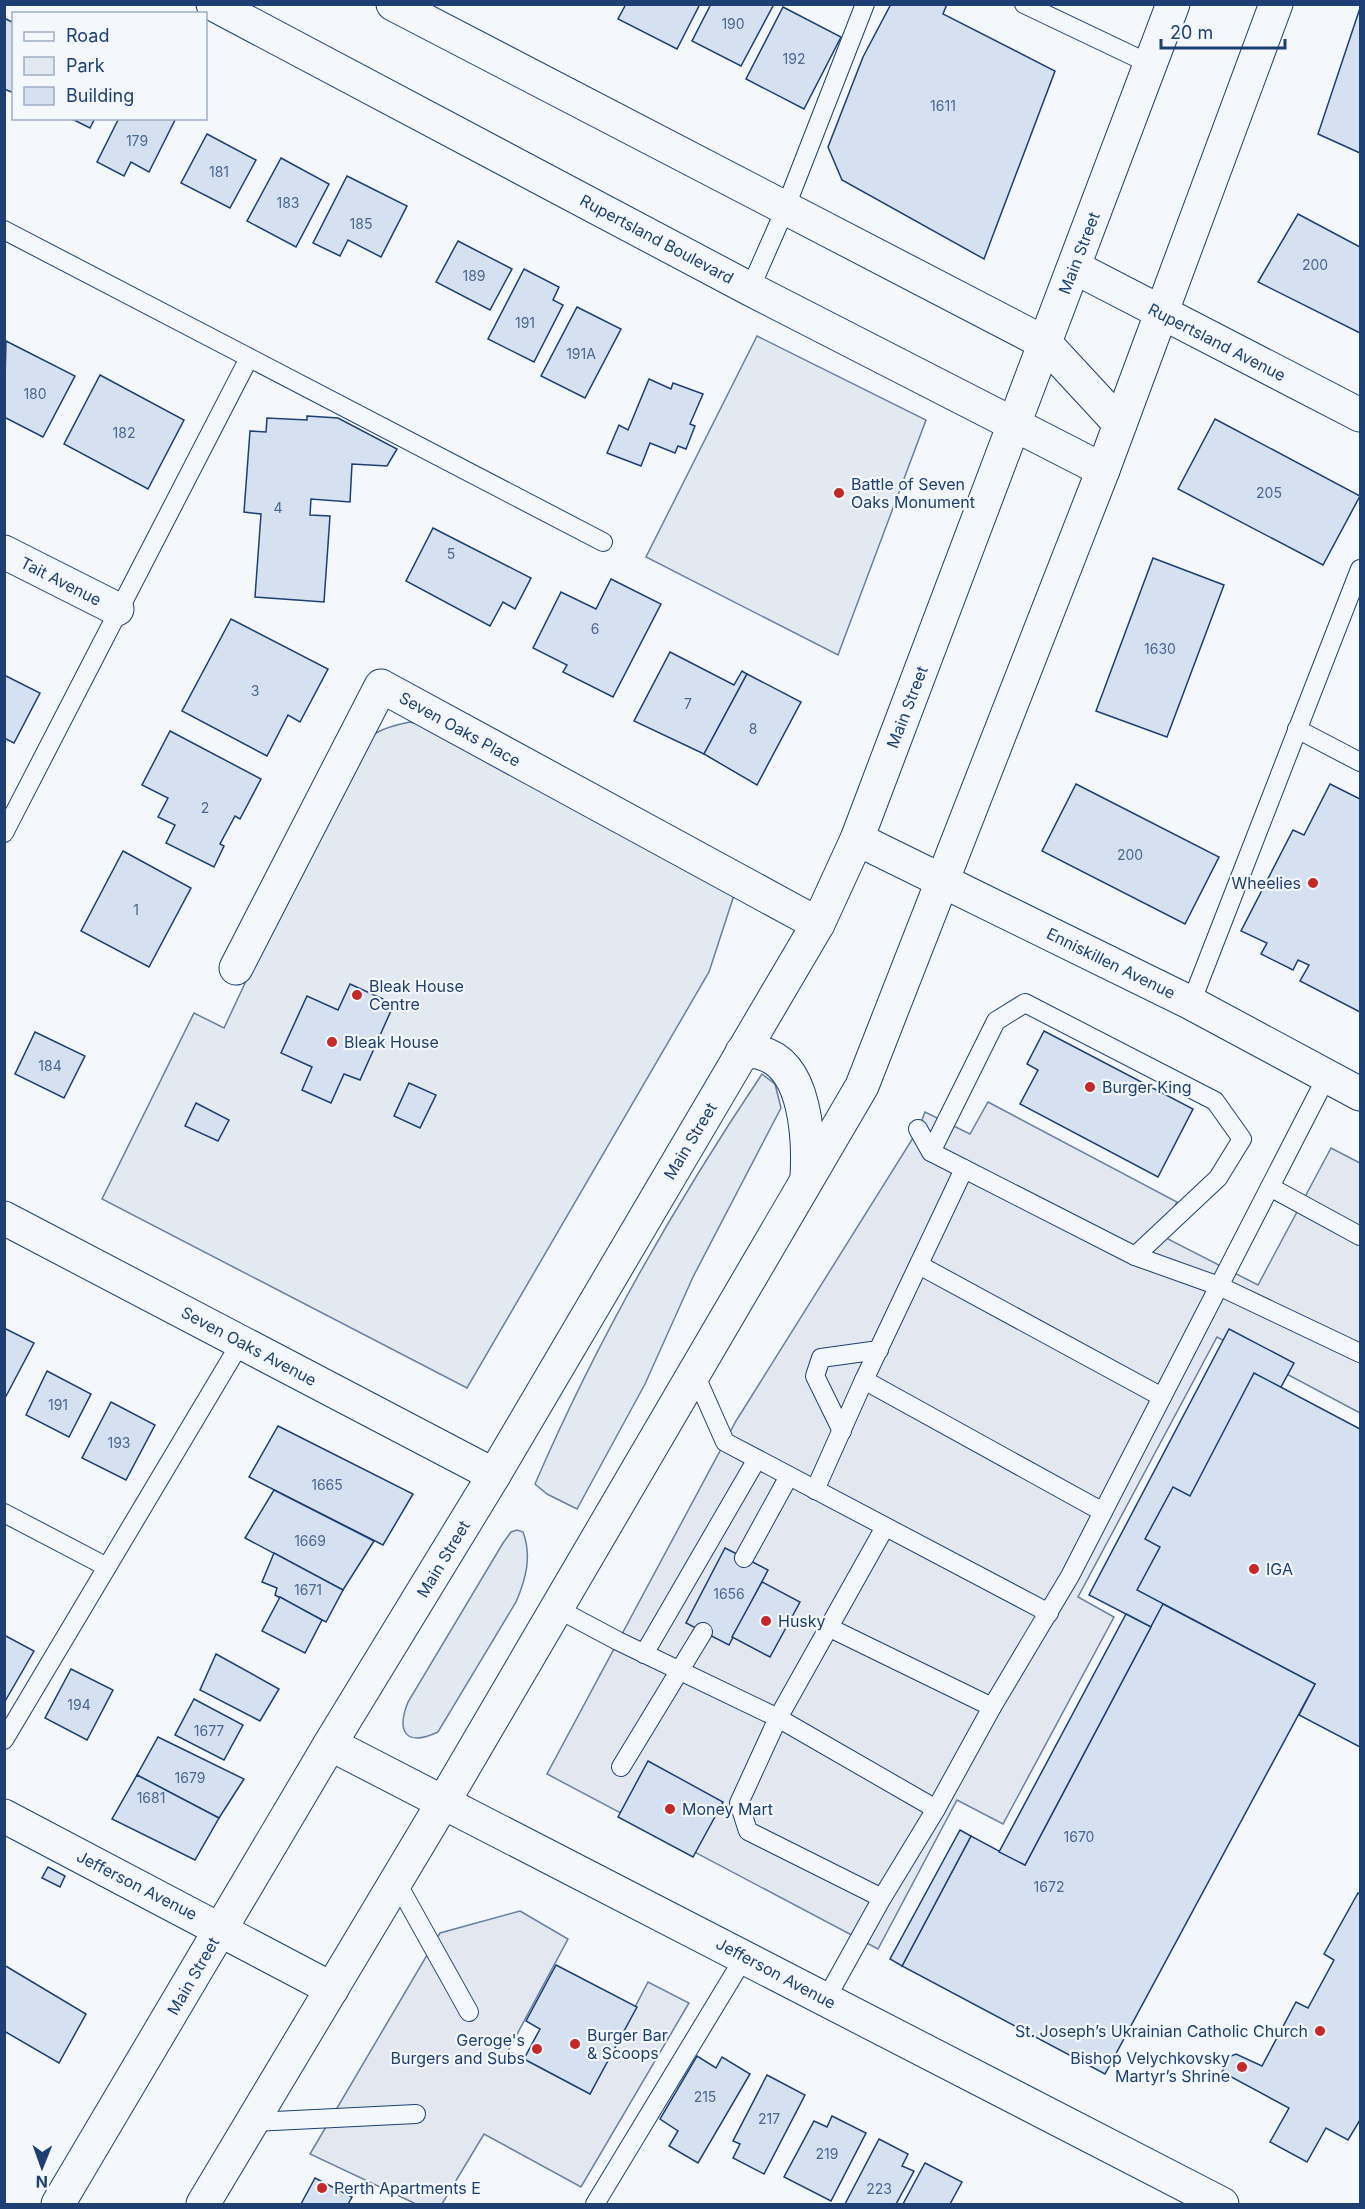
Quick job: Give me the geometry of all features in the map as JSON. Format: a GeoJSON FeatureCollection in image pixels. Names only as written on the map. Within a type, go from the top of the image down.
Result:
{"type":"FeatureCollection","features":[{"type":"Feature","properties":{"kind":"street","name":"Rupertsland Boulevard"},"geometry":{"type":"LineString","coordinates":[[213,4],[750,289],[1102,470]]}},
{"type":"Feature","properties":{"kind":"street"},"geometry":{"type":"LineString","coordinates":[[393,4],[1045,343],[1120,424]]}},
{"type":"Feature","properties":{"kind":"street","name":"Main Street"},"geometry":{"type":"LineString","coordinates":[[58,2205],[330,1744],[494,1475],[818,924],[857,839],[1173,4]]}},
{"type":"Feature","properties":{"kind":"street"},"geometry":{"type":"LineString","coordinates":[[203,2205],[444,1801],[862,1086],[1120,424],[1276,4]]}},
{"type":"Feature","properties":{"kind":"street","name":"Rupertsland Avenue"},"geometry":{"type":"LineString","coordinates":[[1074,267],[1360,415]]}},
{"type":"Feature","properties":{"kind":"street","name":"Tait Avenue"},"geometry":{"type":"LineString","coordinates":[[4,552],[117,609]]}},
{"type":"Feature","properties":{"kind":"street","name":"Seven Oaks Place"},"geometry":{"type":"LineString","coordinates":[[236,968],[381,686],[818,924]]}},
{"type":"Feature","properties":{"kind":"street","name":"Enniskillen Avenue"},"geometry":{"type":"LineString","coordinates":[[857,839],[1191,1003],[1360,1094]]}},
{"type":"Feature","properties":{"kind":"street"},"geometry":{"type":"LineString","coordinates":[[742,1052],[762,1053],[777,1061],[791,1077],[803,1105],[809,1139],[807,1179]]}},
{"type":"Feature","properties":{"kind":"street","name":"Seven Oaks Avenue"},"geometry":{"type":"LineString","coordinates":[[4,1218],[494,1475]]}},
{"type":"Feature","properties":{"kind":"street","name":"Jefferson Avenue"},"geometry":{"type":"LineString","coordinates":[[330,1744],[745,1956],[1222,2205]]}},
{"type":"Feature","properties":{"kind":"street","name":"Jefferson Avenue"},"geometry":{"type":"LineString","coordinates":[[4,1816],[221,1928],[332,1989]]}},
{"type":"Feature","properties":{"kind":"lane"},"geometry":{"type":"LineString","coordinates":[[750,289],[785,209],[865,4]]}},
{"type":"Feature","properties":{"kind":"lane"},"geometry":{"type":"LineString","coordinates":[[1024,4],[1150,64]]}},
{"type":"Feature","properties":{"kind":"lane"},"geometry":{"type":"LineString","coordinates":[[4,230],[603,543]]}},
{"type":"Feature","properties":{"kind":"lane"},"geometry":{"type":"LineString","coordinates":[[4,832],[117,609],[249,358]]}},
{"type":"Feature","properties":{"kind":"lane"},"geometry":{"type":"LineString","coordinates":[[1191,1003],[1360,569]]}},
{"type":"Feature","properties":{"kind":"lane"},"geometry":{"type":"LineString","coordinates":[[1297,729],[1360,762]]}},
{"type":"Feature","properties":{"kind":"lane"},"geometry":{"type":"LineString","coordinates":[[931,1152],[996,1021],[1025,1003],[1035,1008],[1215,1101],[1242,1139],[1218,1178],[1135,1256]]}},
{"type":"Feature","properties":{"kind":"lane"},"geometry":{"type":"LineString","coordinates":[[826,1999],[992,1707],[1049,1613],[1327,1076]]}},
{"type":"Feature","properties":{"kind":"lane"},"geometry":{"type":"LineString","coordinates":[[918,1130],[931,1152],[1135,1256],[1219,1286],[1360,1353]]}},
{"type":"Feature","properties":{"kind":"lane"},"geometry":{"type":"LineString","coordinates":[[815,1490],[864,1380],[964,1169]]}},
{"type":"Feature","properties":{"kind":"lane"},"geometry":{"type":"LineString","coordinates":[[1270,1187],[1360,1236]]}},
{"type":"Feature","properties":{"kind":"lane"},"geometry":{"type":"LineString","coordinates":[[919,1265],[1162,1397]]}},
{"type":"Feature","properties":{"kind":"lane"},"geometry":{"type":"LineString","coordinates":[[4,1740],[241,1342]]}},
{"type":"Feature","properties":{"kind":"lane"},"geometry":{"type":"LineString","coordinates":[[842,1431],[815,1376],[822,1358],[879,1350]]}},
{"type":"Feature","properties":{"kind":"lane"},"geometry":{"type":"LineString","coordinates":[[694,1372],[724,1442],[1049,1613]]}},
{"type":"Feature","properties":{"kind":"lane"},"geometry":{"type":"LineString","coordinates":[[864,1380],[1103,1512]]}},
{"type":"Feature","properties":{"kind":"lane"},"geometry":{"type":"LineString","coordinates":[[645,1654],[757,1459]]}},
{"type":"Feature","properties":{"kind":"lane"},"geometry":{"type":"LineString","coordinates":[[744,1558],[789,1476]]}},
{"type":"Feature","properties":{"kind":"lane"},"geometry":{"type":"LineString","coordinates":[[4,1513],[107,1567]]}},
{"type":"Feature","properties":{"kind":"lane"},"geometry":{"type":"LineString","coordinates":[[882,1898],[748,1831],[739,1803],[778,1718],[885,1527]]}},
{"type":"Feature","properties":{"kind":"lane"},"geometry":{"type":"LineString","coordinates":[[556,1608],[778,1718],[936,1809]]}},
{"type":"Feature","properties":{"kind":"lane"},"geometry":{"type":"LineString","coordinates":[[830,1628],[992,1707]]}},
{"type":"Feature","properties":{"kind":"lane"},"geometry":{"type":"LineString","coordinates":[[621,1767],[703,1632]]}},
{"type":"Feature","properties":{"kind":"lane"},"geometry":{"type":"LineString","coordinates":[[396,1881],[469,2012]]}},
{"type":"Feature","properties":{"kind":"lane"},"geometry":{"type":"LineString","coordinates":[[595,2205],[745,1956]]}},
{"type":"Feature","properties":{"kind":"lane"},"geometry":{"type":"LineString","coordinates":[[252,2122],[416,2114]]}},
{"type":"Feature","properties":{"kind":"green space"},"geometry":{"type":"Polygon","coordinates":[[[757,336],[926,420],[838,655],[646,557],[757,336]]]}},
{"type":"Feature","properties":{"kind":"green space","name":"Bleak House"},"geometry":{"type":"Polygon","coordinates":[[[410,722],[434,728],[736,889],[709,972],[467,1388],[102,1199],[194,1013],[224,1028],[351,757],[364,742],[376,733],[410,722]]]}},
{"type":"Feature","properties":{"kind":"green space"},"geometry":{"type":"Polygon","coordinates":[[[762,1074],[775,1084],[781,1108],[693,1277],[645,1384],[577,1509],[547,1494],[535,1484],[584,1377],[639,1274],[668,1223],[762,1074]]]}},
{"type":"Feature","properties":{"kind":"green space"},"geometry":{"type":"Polygon","coordinates":[[[517,1530],[523,1532],[527,1559],[523,1585],[516,1602],[438,1732],[418,1738],[411,1737],[406,1734],[403,1721],[408,1702],[503,1543],[511,1532],[517,1530]]]}},
{"type":"Feature","properties":{"kind":"shaded area"},"geometry":{"type":"Polygon","coordinates":[[[988,1102],[1177,1202],[1160,1235],[1258,1285],[1331,1148],[1360,1163],[1360,1413],[1217,1337],[1078,1597],[1114,1617],[1003,1824],[957,1800],[878,1949],[547,1774],[736,1421],[918,1130],[925,1112],[970,1134],[988,1102]]]}},
{"type":"Feature","properties":{"kind":"shaded area"},"geometry":{"type":"Polygon","coordinates":[[[520,1911],[568,1939],[508,2051],[590,2094],[648,1982],[689,2003],[581,2187],[484,2134],[442,2204],[416,2204],[310,2154],[440,1933],[520,1911]]]}},
{"type":"Feature","properties":{"kind":"building"},"geometry":{"type":"Polygon","coordinates":[[[626,4],[700,4],[677,49],[618,19],[626,4]]]}},
{"type":"Feature","properties":{"kind":"building"},"geometry":{"type":"Polygon","coordinates":[[[711,4],[774,4],[741,66],[692,41],[711,4]]]}},
{"type":"Feature","properties":{"kind":"building"},"geometry":{"type":"Polygon","coordinates":[[[891,4],[947,4],[943,14],[1055,71],[984,259],[842,180],[828,147],[863,57],[891,4]]]}},
{"type":"Feature","properties":{"kind":"building"},"geometry":{"type":"Polygon","coordinates":[[[783,7],[841,37],[804,109],[746,79],[783,7]]]}},
{"type":"Feature","properties":{"kind":"building"},"geometry":{"type":"Polygon","coordinates":[[[1360,8],[1360,153],[1318,134],[1360,8]]]}},
{"type":"Feature","properties":{"kind":"building"},"geometry":{"type":"Polygon","coordinates":[[[4,18],[12,22],[12,92],[4,89],[4,18]]]}},
{"type":"Feature","properties":{"kind":"building"},"geometry":{"type":"Polygon","coordinates":[[[74,120],[94,120],[90,128],[74,120]]]}},
{"type":"Feature","properties":{"kind":"building"},"geometry":{"type":"Polygon","coordinates":[[[118,120],[175,120],[149,172],[131,162],[124,176],[97,162],[118,120]]]}},
{"type":"Feature","properties":{"kind":"building"},"geometry":{"type":"Polygon","coordinates":[[[207,134],[256,160],[230,208],[181,183],[207,134]]]}},
{"type":"Feature","properties":{"kind":"building"},"geometry":{"type":"Polygon","coordinates":[[[281,158],[329,184],[296,247],[247,221],[281,158]]]}},
{"type":"Feature","properties":{"kind":"building"},"geometry":{"type":"Polygon","coordinates":[[[347,176],[407,206],[381,257],[348,240],[340,256],[313,243],[347,176]]]}},
{"type":"Feature","properties":{"kind":"building"},"geometry":{"type":"Polygon","coordinates":[[[1298,214],[1360,247],[1360,333],[1258,282],[1298,214]]]}},
{"type":"Feature","properties":{"kind":"building"},"geometry":{"type":"Polygon","coordinates":[[[458,241],[512,269],[490,310],[436,282],[458,241]]]}},
{"type":"Feature","properties":{"kind":"building"},"geometry":{"type":"Polygon","coordinates":[[[524,269],[559,287],[553,300],[563,305],[534,362],[488,339],[524,269]]]}},
{"type":"Feature","properties":{"kind":"building"},"geometry":{"type":"Polygon","coordinates":[[[577,307],[621,329],[585,398],[541,376],[577,307]]]}},
{"type":"Feature","properties":{"kind":"building"},"geometry":{"type":"Polygon","coordinates":[[[6,341],[75,376],[43,437],[4,417],[6,341]]]}},
{"type":"Feature","properties":{"kind":"building"},"geometry":{"type":"Polygon","coordinates":[[[100,375],[184,420],[148,489],[64,444],[100,375]]]}},
{"type":"Feature","properties":{"kind":"building"},"geometry":{"type":"Polygon","coordinates":[[[649,379],[671,389],[673,383],[703,394],[690,424],[695,426],[686,449],[678,446],[675,453],[650,443],[641,466],[607,453],[619,425],[628,430],[649,379]]]}},
{"type":"Feature","properties":{"kind":"building"},"geometry":{"type":"Polygon","coordinates":[[[307,416],[338,418],[397,449],[387,466],[352,464],[350,502],[311,499],[310,515],[330,516],[324,602],[255,597],[261,514],[244,512],[250,431],[266,432],[267,418],[307,420],[307,416]]]}},
{"type":"Feature","properties":{"kind":"building"},"geometry":{"type":"Polygon","coordinates":[[[1215,419],[1360,496],[1323,565],[1178,489],[1215,419]]]}},
{"type":"Feature","properties":{"kind":"building"},"geometry":{"type":"Polygon","coordinates":[[[433,528],[531,578],[515,609],[503,602],[490,626],[406,581],[433,528]]]}},
{"type":"Feature","properties":{"kind":"building"},"geometry":{"type":"Polygon","coordinates":[[[1153,558],[1224,585],[1167,737],[1096,711],[1153,558]]]}},
{"type":"Feature","properties":{"kind":"building"},"geometry":{"type":"Polygon","coordinates":[[[611,579],[661,604],[613,697],[563,672],[567,665],[533,648],[561,592],[596,609],[611,579]]]}},
{"type":"Feature","properties":{"kind":"building"},"geometry":{"type":"Polygon","coordinates":[[[231,619],[328,669],[300,722],[288,715],[267,756],[182,711],[231,619]]]}},
{"type":"Feature","properties":{"kind":"building"},"geometry":{"type":"Polygon","coordinates":[[[670,652],[734,685],[742,671],[747,674],[704,754],[634,721],[670,652]]]}},
{"type":"Feature","properties":{"kind":"building"},"geometry":{"type":"Polygon","coordinates":[[[747,674],[801,702],[757,785],[704,754],[747,674]]]}},
{"type":"Feature","properties":{"kind":"building"},"geometry":{"type":"Polygon","coordinates":[[[4,675],[40,693],[14,743],[4,738],[4,675]]]}},
{"type":"Feature","properties":{"kind":"building"},"geometry":{"type":"Polygon","coordinates":[[[170,731],[261,779],[240,819],[235,816],[220,844],[224,846],[214,867],[166,843],[175,825],[158,817],[168,798],[142,785],[170,731]]]}},
{"type":"Feature","properties":{"kind":"building"},"geometry":{"type":"Polygon","coordinates":[[[1076,784],[1219,857],[1185,924],[1042,851],[1076,784]]]}},
{"type":"Feature","properties":{"kind":"building","name":"Wheelies"},"geometry":{"type":"Polygon","coordinates":[[[1330,784],[1360,799],[1360,1012],[1300,981],[1309,965],[1298,960],[1293,970],[1261,954],[1267,943],[1241,931],[1293,830],[1304,835],[1330,784]]]}},
{"type":"Feature","properties":{"kind":"building"},"geometry":{"type":"Polygon","coordinates":[[[123,851],[191,888],[149,967],[81,931],[123,851]]]}},
{"type":"Feature","properties":{"kind":"building","name":"Bleak House"},"geometry":{"type":"Polygon","coordinates":[[[350,984],[394,1004],[360,1080],[344,1074],[331,1103],[302,1090],[312,1067],[281,1053],[307,996],[338,1010],[350,984]]]}},
{"type":"Feature","properties":{"kind":"building","name":"Burger King"},"geometry":{"type":"Polygon","coordinates":[[[1044,1031],[1193,1109],[1158,1177],[1020,1104],[1038,1070],[1027,1064],[1044,1031]]]}},
{"type":"Feature","properties":{"kind":"building"},"geometry":{"type":"Polygon","coordinates":[[[35,1032],[85,1056],[64,1098],[15,1074],[35,1032]]]}},
{"type":"Feature","properties":{"kind":"building"},"geometry":{"type":"Polygon","coordinates":[[[409,1083],[436,1095],[420,1128],[394,1116],[409,1083]]]}},
{"type":"Feature","properties":{"kind":"building"},"geometry":{"type":"Polygon","coordinates":[[[196,1103],[229,1120],[218,1141],[185,1126],[196,1103]]]}},
{"type":"Feature","properties":{"kind":"building"},"geometry":{"type":"Polygon","coordinates":[[[4,1328],[34,1343],[4,1400],[4,1328]]]}},
{"type":"Feature","properties":{"kind":"building"},"geometry":{"type":"Polygon","coordinates":[[[1229,1329],[1294,1363],[1151,1627],[1089,1595],[1229,1329]]]}},
{"type":"Feature","properties":{"kind":"building"},"geometry":{"type":"Polygon","coordinates":[[[47,1371],[91,1394],[69,1437],[26,1415],[47,1371]]]}},
{"type":"Feature","properties":{"kind":"building","name":"IGA"},"geometry":{"type":"Polygon","coordinates":[[[1254,1373],[1360,1429],[1360,1747],[1299,1715],[1315,1684],[1137,1590],[1160,1547],[1145,1539],[1173,1487],[1190,1496],[1254,1373]]]}},
{"type":"Feature","properties":{"kind":"building"},"geometry":{"type":"Polygon","coordinates":[[[111,1402],[155,1425],[126,1480],[82,1458],[111,1402]]]}},
{"type":"Feature","properties":{"kind":"building"},"geometry":{"type":"Polygon","coordinates":[[[278,1426],[413,1494],[383,1545],[249,1477],[278,1426]]]}},
{"type":"Feature","properties":{"kind":"building"},"geometry":{"type":"Polygon","coordinates":[[[274,1490],[374,1541],[343,1590],[245,1538],[274,1490]]]}},
{"type":"Feature","properties":{"kind":"building","name":"Husky"},"geometry":{"type":"Polygon","coordinates":[[[725,1548],[768,1570],[729,1645],[686,1623],[725,1548]]]}},
{"type":"Feature","properties":{"kind":"building"},"geometry":{"type":"Polygon","coordinates":[[[274,1553],[343,1590],[326,1622],[275,1595],[277,1588],[262,1582],[274,1553]]]}},
{"type":"Feature","properties":{"kind":"building","name":"Husky"},"geometry":{"type":"Polygon","coordinates":[[[762,1582],[800,1602],[770,1657],[732,1637],[762,1582]]]}},
{"type":"Feature","properties":{"kind":"building"},"geometry":{"type":"Polygon","coordinates":[[[280,1597],[322,1620],[305,1653],[262,1631],[280,1597]]]}},
{"type":"Feature","properties":{"kind":"building"},"geometry":{"type":"Polygon","coordinates":[[[1163,1604],[1315,1684],[1105,2074],[902,1966],[971,1836],[1025,1865],[1163,1604]]]}},
{"type":"Feature","properties":{"kind":"building"},"geometry":{"type":"Polygon","coordinates":[[[1126,1614],[1151,1627],[1025,1865],[999,1852],[1126,1614]]]}},
{"type":"Feature","properties":{"kind":"building"},"geometry":{"type":"Polygon","coordinates":[[[4,1635],[34,1651],[4,1703],[4,1635]]]}},
{"type":"Feature","properties":{"kind":"building"},"geometry":{"type":"Polygon","coordinates":[[[216,1654],[279,1689],[260,1721],[200,1690],[216,1654]]]}},
{"type":"Feature","properties":{"kind":"building"},"geometry":{"type":"Polygon","coordinates":[[[71,1669],[113,1690],[87,1740],[45,1718],[71,1669]]]}},
{"type":"Feature","properties":{"kind":"building"},"geometry":{"type":"Polygon","coordinates":[[[194,1699],[243,1725],[224,1760],[175,1735],[194,1699]]]}},
{"type":"Feature","properties":{"kind":"building"},"geometry":{"type":"Polygon","coordinates":[[[158,1737],[244,1779],[219,1818],[137,1775],[158,1737]]]}},
{"type":"Feature","properties":{"kind":"building","name":"Money Mart"},"geometry":{"type":"Polygon","coordinates":[[[648,1761],[723,1802],[693,1857],[618,1817],[648,1761]]]}},
{"type":"Feature","properties":{"kind":"building"},"geometry":{"type":"Polygon","coordinates":[[[137,1775],[219,1818],[195,1860],[112,1819],[137,1775]]]}},
{"type":"Feature","properties":{"kind":"building"},"geometry":{"type":"Polygon","coordinates":[[[960,1830],[971,1836],[902,1966],[890,1959],[960,1830]]]}},
{"type":"Feature","properties":{"kind":"building"},"geometry":{"type":"Polygon","coordinates":[[[48,1867],[65,1876],[60,1887],[42,1878],[48,1867]]]}},
{"type":"Feature","properties":{"kind":"building","name":"St. Joseph’s Ukrainian Catholic Church"},"geometry":{"type":"Polygon","coordinates":[[[1358,1893],[1360,1894],[1360,2120],[1348,2140],[1326,2128],[1307,2162],[1270,2142],[1289,2108],[1222,2072],[1231,2056],[1236,2054],[1262,2066],[1296,2002],[1308,2008],[1334,1960],[1324,1954],[1358,1893]]]}},
{"type":"Feature","properties":{"kind":"building"},"geometry":{"type":"Polygon","coordinates":[[[4,1965],[86,2014],[59,2063],[4,2031],[4,1965]]]}},
{"type":"Feature","properties":{"kind":"building","name":"Burger Bar & Scoops"},"geometry":{"type":"Polygon","coordinates":[[[556,1965],[637,2007],[590,2094],[524,2059],[540,2029],[526,2021],[556,1965]]]}},
{"type":"Feature","properties":{"kind":"building"},"geometry":{"type":"Polygon","coordinates":[[[697,2056],[716,2068],[722,2057],[750,2074],[698,2163],[669,2146],[678,2131],[660,2119],[697,2056]]]}},
{"type":"Feature","properties":{"kind":"building"},"geometry":{"type":"Polygon","coordinates":[[[767,2075],[805,2095],[764,2174],[733,2158],[740,2144],[733,2141],[767,2075]]]}},
{"type":"Feature","properties":{"kind":"building"},"geometry":{"type":"Polygon","coordinates":[[[832,2116],[866,2133],[831,2201],[784,2177],[814,2121],[827,2127],[832,2116]]]}},
{"type":"Feature","properties":{"kind":"building"},"geometry":{"type":"Polygon","coordinates":[[[879,2139],[908,2154],[902,2166],[914,2171],[896,2204],[845,2204],[879,2139]]]}},
{"type":"Feature","properties":{"kind":"building"},"geometry":{"type":"Polygon","coordinates":[[[925,2163],[962,2182],[950,2204],[903,2204],[925,2163]]]}},
{"type":"Feature","properties":{"kind":"building","name":"Perth Apartments E"},"geometry":{"type":"Polygon","coordinates":[[[315,2178],[352,2197],[348,2204],[301,2204],[315,2178]]]}},
{"type":"Feature","properties":{"kind":"place","name":"Battle of Seven Oaks Monument"},"geometry":{"type":"Point","coordinates":[839,493]}},
{"type":"Feature","properties":{"kind":"place","name":"Wheelies"},"geometry":{"type":"Point","coordinates":[1313,883]}},
{"type":"Feature","properties":{"kind":"place","name":"Bleak House Centre"},"geometry":{"type":"Point","coordinates":[357,995]}},
{"type":"Feature","properties":{"kind":"place","name":"Bleak House"},"geometry":{"type":"Point","coordinates":[332,1042]}},
{"type":"Feature","properties":{"kind":"place","name":"Burger King"},"geometry":{"type":"Point","coordinates":[1090,1087]}},
{"type":"Feature","properties":{"kind":"place","name":"IGA"},"geometry":{"type":"Point","coordinates":[1254,1569]}},
{"type":"Feature","properties":{"kind":"place","name":"Husky"},"geometry":{"type":"Point","coordinates":[766,1621]}},
{"type":"Feature","properties":{"kind":"place","name":"Money Mart"},"geometry":{"type":"Point","coordinates":[670,1809]}},
{"type":"Feature","properties":{"kind":"place","name":"St. Joseph’s Ukrainian Catholic Church"},"geometry":{"type":"Point","coordinates":[1320,2031]}},
{"type":"Feature","properties":{"kind":"place","name":"Burger Bar & Scoops"},"geometry":{"type":"Point","coordinates":[575,2044]}},
{"type":"Feature","properties":{"kind":"place","name":"Geroge's Burgers and Subs"},"geometry":{"type":"Point","coordinates":[537,2049]}},
{"type":"Feature","properties":{"kind":"place","name":"Bishop Velychkovsky Martyr’s Shrine"},"geometry":{"type":"Point","coordinates":[1242,2067]}},
{"type":"Feature","properties":{"kind":"place","name":"Perth Apartments E"},"geometry":{"type":"Point","coordinates":[322,2188]}}]}
